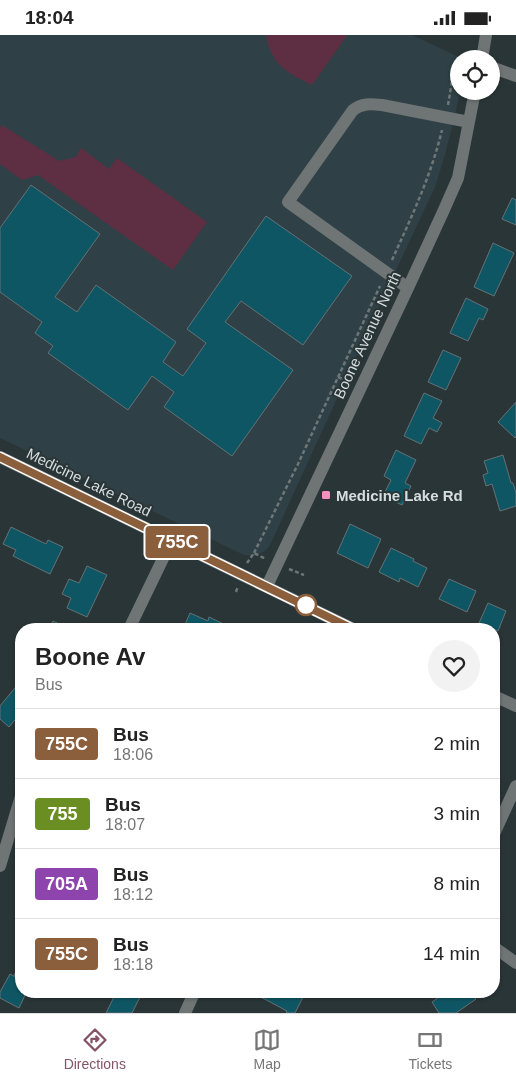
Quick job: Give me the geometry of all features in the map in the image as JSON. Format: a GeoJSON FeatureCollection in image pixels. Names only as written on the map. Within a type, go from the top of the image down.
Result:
{"type":"FeatureCollection","features":[{"type":"Feature","properties":{"kind":"street"},"geometry":{"type":"LineString","coordinates":[[484,50],[486,35]]}},
{"type":"Feature","properties":{"kind":"street"},"geometry":{"type":"LineString","coordinates":[[500,70],[516,76]]}},
{"type":"Feature","properties":{"kind":"street","name":"Boone Avenue North"},"geometry":{"type":"LineString","coordinates":[[267,586],[458,177],[473,100]]}},
{"type":"Feature","properties":{"kind":"street"},"geometry":{"type":"LineString","coordinates":[[408,287],[288,202],[353,110],[359,105],[382,105],[469,122]]}},
{"type":"Feature","properties":{"kind":"street","name":"Medicine Lake Road"},"geometry":{"type":"LineString","coordinates":[[0,457],[341,623]]}},
{"type":"Feature","properties":{"kind":"street"},"geometry":{"type":"LineString","coordinates":[[132,623],[172,540]]}},
{"type":"Feature","properties":{"kind":"street"},"geometry":{"type":"LineString","coordinates":[[500,698],[516,706]]}},
{"type":"Feature","properties":{"kind":"street"},"geometry":{"type":"LineString","coordinates":[[500,820],[516,786]]}},
{"type":"Feature","properties":{"kind":"street"},"geometry":{"type":"LineString","coordinates":[[0,866],[15,816]]}},
{"type":"Feature","properties":{"kind":"street"},"geometry":{"type":"LineString","coordinates":[[500,951],[516,963]]}},
{"type":"Feature","properties":{"kind":"street"},"geometry":{"type":"LineString","coordinates":[[185,1013],[192,998]]}},
{"type":"Feature","properties":{"kind":"path"},"geometry":{"type":"LineString","coordinates":[[254,553],[298,464],[427,181],[437,151],[450,91]]}},
{"type":"Feature","properties":{"kind":"shaded area"},"geometry":{"type":"Polygon","coordinates":[[[0,35],[412,35],[450,53],[450,100],[458,100],[435,187],[270,545],[265,551],[255,556],[244,555],[0,438],[0,35]]]}},
{"type":"Feature","properties":{"kind":"shaded area"},"geometry":{"type":"Polygon","coordinates":[[[266,35],[346,35],[346,37],[312,85],[288,72],[276,60],[268,45],[266,35]]]}},
{"type":"Feature","properties":{"kind":"shaded area"},"geometry":{"type":"Polygon","coordinates":[[[2,125],[59,161],[76,157],[81,148],[109,169],[117,158],[207,222],[173,270],[38,175],[22,180],[0,164],[0,128],[2,125]]]}},
{"type":"Feature","properties":{"kind":"building"},"geometry":{"type":"Polygon","coordinates":[[[31,185],[100,234],[55,297],[77,312],[96,285],[176,342],[163,362],[183,376],[206,343],[187,329],[266,216],[352,276],[303,345],[241,301],[225,322],[293,370],[232,456],[164,407],[174,392],[152,376],[128,410],[48,353],[53,346],[35,333],[42,322],[0,292],[0,228],[31,185]]]}},
{"type":"Feature","properties":{"kind":"building"},"geometry":{"type":"Polygon","coordinates":[[[512,198],[516,200],[516,225],[502,219],[512,198]]]}},
{"type":"Feature","properties":{"kind":"building"},"geometry":{"type":"Polygon","coordinates":[[[493,243],[514,253],[494,296],[474,287],[493,243]]]}},
{"type":"Feature","properties":{"kind":"building"},"geometry":{"type":"Polygon","coordinates":[[[466,298],[488,309],[483,320],[479,318],[468,341],[450,333],[466,298]]]}},
{"type":"Feature","properties":{"kind":"building"},"geometry":{"type":"Polygon","coordinates":[[[443,350],[461,358],[446,390],[428,382],[443,350]]]}},
{"type":"Feature","properties":{"kind":"building"},"geometry":{"type":"Polygon","coordinates":[[[424,393],[442,401],[433,418],[442,423],[437,432],[429,428],[421,444],[404,436],[424,393]]]}},
{"type":"Feature","properties":{"kind":"building"},"geometry":{"type":"Polygon","coordinates":[[[516,402],[516,436],[515,438],[498,422],[516,402]]]}},
{"type":"Feature","properties":{"kind":"building"},"geometry":{"type":"Polygon","coordinates":[[[396,450],[416,460],[405,483],[411,486],[402,505],[383,496],[391,480],[384,476],[396,450]]]}},
{"type":"Feature","properties":{"kind":"building"},"geometry":{"type":"Polygon","coordinates":[[[503,455],[516,493],[516,506],[500,511],[492,484],[486,486],[483,475],[488,473],[484,461],[503,455]]]}},
{"type":"Feature","properties":{"kind":"building"},"geometry":{"type":"Polygon","coordinates":[[[350,524],[381,539],[368,568],[337,553],[350,524]]]}},
{"type":"Feature","properties":{"kind":"building"},"geometry":{"type":"Polygon","coordinates":[[[11,527],[46,544],[48,540],[63,547],[50,574],[13,556],[16,550],[3,544],[11,527]]]}},
{"type":"Feature","properties":{"kind":"building"},"geometry":{"type":"Polygon","coordinates":[[[391,548],[414,559],[413,561],[427,568],[418,587],[400,578],[399,582],[379,572],[391,548]]]}},
{"type":"Feature","properties":{"kind":"building"},"geometry":{"type":"Polygon","coordinates":[[[87,566],[107,575],[87,617],[67,608],[71,598],[62,594],[69,579],[79,583],[87,566]]]}},
{"type":"Feature","properties":{"kind":"building"},"geometry":{"type":"Polygon","coordinates":[[[449,579],[476,591],[467,612],[439,599],[449,579]]]}},
{"type":"Feature","properties":{"kind":"building"},"geometry":{"type":"Polygon","coordinates":[[[488,603],[506,611],[500,626],[500,623],[479,623],[488,603]]]}},
{"type":"Feature","properties":{"kind":"building"},"geometry":{"type":"Polygon","coordinates":[[[190,613],[208,621],[209,617],[222,623],[186,623],[190,613]]]}},
{"type":"Feature","properties":{"kind":"building"},"geometry":{"type":"Polygon","coordinates":[[[15,688],[15,720],[9,727],[0,719],[0,706],[15,688]]]}},
{"type":"Feature","properties":{"kind":"building"},"geometry":{"type":"Polygon","coordinates":[[[10,974],[15,977],[15,998],[24,998],[19,1008],[0,998],[0,992],[10,974]]]}},
{"type":"Feature","properties":{"kind":"building"},"geometry":{"type":"Polygon","coordinates":[[[114,998],[140,998],[132,1013],[106,1013],[114,998]]]}},
{"type":"Feature","properties":{"kind":"building"},"geometry":{"type":"Polygon","coordinates":[[[263,998],[302,998],[295,1013],[288,1013],[263,998]]]}},
{"type":"Feature","properties":{"kind":"building"},"geometry":{"type":"Polygon","coordinates":[[[438,998],[476,999],[456,1013],[439,1013],[432,1002],[438,998]]]}},
{"type":"Feature","properties":{"kind":"bus line","name":"755C"},"geometry":{"type":"LineString","coordinates":[[0,457],[341,623]]}},
{"type":"Feature","properties":{"kind":"place","name":"Medicine Lake Rd"},"geometry":{"type":"Point","coordinates":[326,495]}}]}
